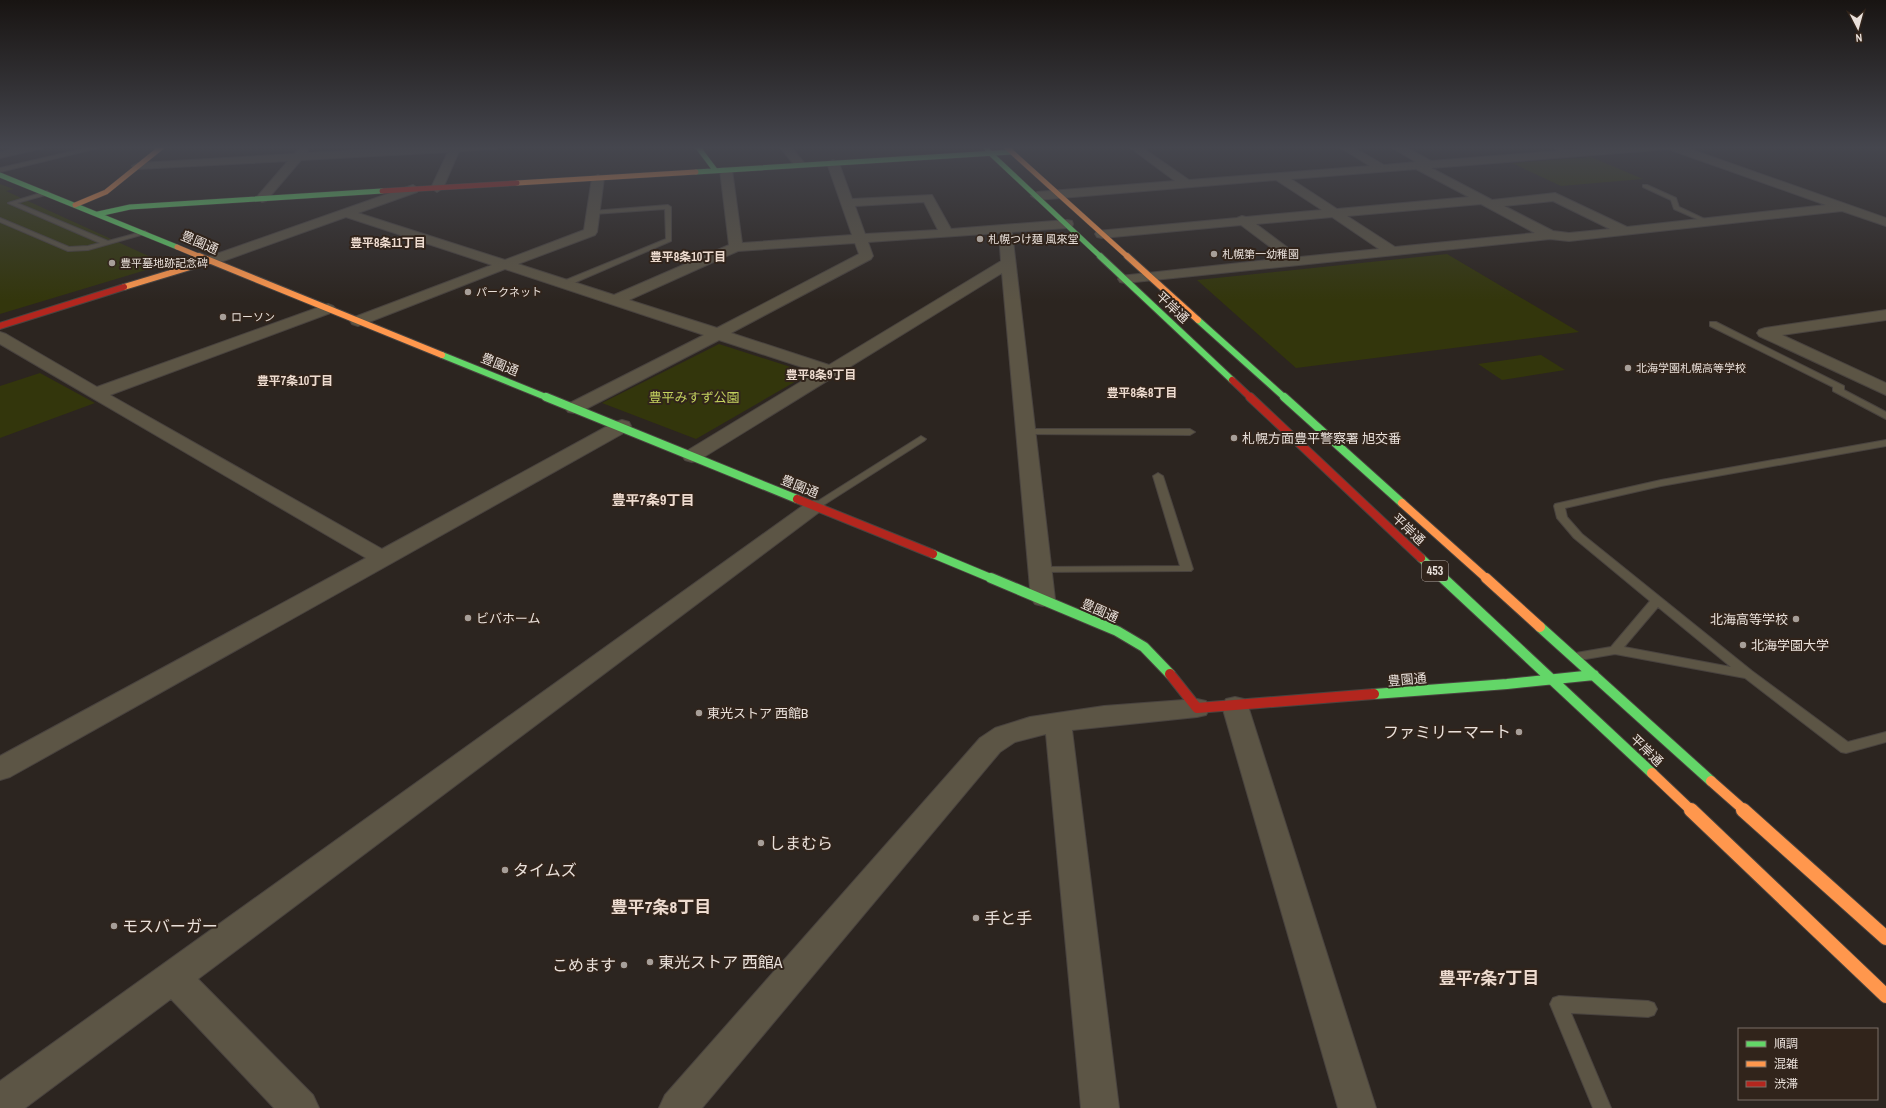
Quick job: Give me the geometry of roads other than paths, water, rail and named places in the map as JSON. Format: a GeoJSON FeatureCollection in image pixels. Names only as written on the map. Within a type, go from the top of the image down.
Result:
{"type":"FeatureCollection","features":[{"type":"Feature","properties":{"kind":"main road","name":"豊園通"},"geometry":{"type":"LineString","coordinates":[[58,198],[328,309],[622,426],[1043,599],[1126,636],[1143,646],[1155,656],[1197,708],[1553,680],[1594,675]]}},
{"type":"Feature","properties":{"kind":"main road"},"geometry":{"type":"LineString","coordinates":[[75,205],[92,198]]}},
{"type":"Feature","properties":{"kind":"main road"},"geometry":{"type":"LineString","coordinates":[[98,214],[130,207],[267,198]]}},
{"type":"Feature","properties":{"kind":"main road","name":"平岸通"},"geometry":{"type":"LineString","coordinates":[[1039,198],[1553,680],[1886,996]]}},
{"type":"Feature","properties":{"kind":"main road","name":"平岸通"},"geometry":{"type":"LineString","coordinates":[[1063,198],[1886,938]]}},
{"type":"Feature","properties":{"kind":"main road"},"geometry":{"type":"LineString","coordinates":[[0,326],[210,261]]}},
{"type":"Feature","properties":{"kind":"street"},"geometry":{"type":"LineString","coordinates":[[210,261],[389,198]]}},
{"type":"Feature","properties":{"kind":"street"},"geometry":{"type":"LineString","coordinates":[[358,321],[590,232],[596,198]]}},
{"type":"Feature","properties":{"kind":"street"},"geometry":{"type":"LineString","coordinates":[[726,198],[736,248]]}},
{"type":"Feature","properties":{"kind":"street"},"geometry":{"type":"LineString","coordinates":[[574,408],[866,256],[846,198]]}},
{"type":"Feature","properties":{"kind":"street"},"geometry":{"type":"LineString","coordinates":[[848,203],[928,198],[946,232]]}},
{"type":"Feature","properties":{"kind":"street"},"geometry":{"type":"LineString","coordinates":[[1312,198],[1392,251]]}},
{"type":"Feature","properties":{"kind":"street"},"geometry":{"type":"LineString","coordinates":[[1478,198],[1550,235]]}},
{"type":"Feature","properties":{"kind":"street"},"geometry":{"type":"LineString","coordinates":[[1102,234],[1334,212],[1555,198],[1625,231]]}},
{"type":"Feature","properties":{"kind":"street"},"geometry":{"type":"LineString","coordinates":[[1817,198],[1886,222]]}},
{"type":"Feature","properties":{"kind":"street"},"geometry":{"type":"LineString","coordinates":[[1124,279],[1550,235],[1569,237],[1843,207]]}},
{"type":"Feature","properties":{"kind":"street"},"geometry":{"type":"LineString","coordinates":[[347,213],[831,371]]}},
{"type":"Feature","properties":{"kind":"street"},"geometry":{"type":"LineString","coordinates":[[1868,216],[1886,214]]}},
{"type":"Feature","properties":{"kind":"street"},"geometry":{"type":"LineString","coordinates":[[1242,220],[1297,261]]}},
{"type":"Feature","properties":{"kind":"street"},"geometry":{"type":"LineString","coordinates":[[616,300],[736,248],[1068,224]]}},
{"type":"Feature","properties":{"kind":"street"},"geometry":{"type":"LineString","coordinates":[[1005,228],[1007,264],[1043,599]]}},
{"type":"Feature","properties":{"kind":"street"},"geometry":{"type":"LineString","coordinates":[[692,456],[1007,264]]}},
{"type":"Feature","properties":{"kind":"street"},"geometry":{"type":"LineString","coordinates":[[96,394],[328,309]]}},
{"type":"Feature","properties":{"kind":"street"},"geometry":{"type":"LineString","coordinates":[[1886,315],[1766,333],[1886,390]]}},
{"type":"Feature","properties":{"kind":"street"},"geometry":{"type":"LineString","coordinates":[[0,337],[96,394],[382,558]]}},
{"type":"Feature","properties":{"kind":"street"},"geometry":{"type":"LineString","coordinates":[[0,769],[622,426]]}},
{"type":"Feature","properties":{"kind":"street"},"geometry":{"type":"LineString","coordinates":[[0,1104],[815,506]]}},
{"type":"Feature","properties":{"kind":"street"},"geometry":{"type":"LineString","coordinates":[[1234,706],[1357,1108]]}},
{"type":"Feature","properties":{"kind":"street"},"geometry":{"type":"LineString","coordinates":[[678,1108],[990,745],[1005,735],[1030,727],[1104,716],[1197,708]]}},
{"type":"Feature","properties":{"kind":"street"},"geometry":{"type":"LineString","coordinates":[[1058,722],[1100,1108]]}},
{"type":"Feature","properties":{"kind":"street"},"geometry":{"type":"LineString","coordinates":[[173,977],[300,1108]]}},
{"type":"Feature","properties":{"kind":"lane"},"geometry":{"type":"LineString","coordinates":[[29,198],[8,203],[107,244]]}},
{"type":"Feature","properties":{"kind":"lane"},"geometry":{"type":"LineString","coordinates":[[1673,198],[1676,208],[1708,222]]}},
{"type":"Feature","properties":{"kind":"lane"},"geometry":{"type":"LineString","coordinates":[[564,284],[669,240],[668,207],[594,212]]}},
{"type":"Feature","properties":{"kind":"lane"},"geometry":{"type":"LineString","coordinates":[[0,220],[68,249],[88,248],[145,233]]}},
{"type":"Feature","properties":{"kind":"lane"},"geometry":{"type":"LineString","coordinates":[[1712,324],[1841,388],[1836,389],[1886,416]]}},
{"type":"Feature","properties":{"kind":"lane"},"geometry":{"type":"LineString","coordinates":[[1025,432],[1190,432]]}},
{"type":"Feature","properties":{"kind":"lane"},"geometry":{"type":"LineString","coordinates":[[815,506],[920,439]]}},
{"type":"Feature","properties":{"kind":"lane"},"geometry":{"type":"LineString","coordinates":[[1886,443],[1661,483],[1560,506],[1562,518],[1578,536],[1748,674],[1846,748],[1886,736]]}},
{"type":"Feature","properties":{"kind":"lane"},"geometry":{"type":"LineString","coordinates":[[1040,570],[1187,569],[1158,476]]}},
{"type":"Feature","properties":{"kind":"lane"},"geometry":{"type":"LineString","coordinates":[[1615,650],[1657,600]]}},
{"type":"Feature","properties":{"kind":"lane"},"geometry":{"type":"LineString","coordinates":[[1574,657],[1615,650],[1748,674]]}},
{"type":"Feature","properties":{"kind":"lane"},"geometry":{"type":"LineString","coordinates":[[1602,1108],[1560,1004],[1648,1009]]}},
{"type":"Feature","properties":{"kind":"place","name":"札幌つけ麺 風來堂"},"geometry":{"type":"Point","coordinates":[980,239]}},
{"type":"Feature","properties":{"kind":"place","name":"札幌第一幼稚園"},"geometry":{"type":"Point","coordinates":[1214,254]}},
{"type":"Feature","properties":{"kind":"place","name":"豊平墓地跡記念碑"},"geometry":{"type":"Point","coordinates":[112,263]}},
{"type":"Feature","properties":{"kind":"place","name":"パークネット"},"geometry":{"type":"Point","coordinates":[468,292]}},
{"type":"Feature","properties":{"kind":"place","name":"ローソン"},"geometry":{"type":"Point","coordinates":[223,317]}},
{"type":"Feature","properties":{"kind":"place","name":"北海学園札幌高等学校"},"geometry":{"type":"Point","coordinates":[1628,368]}},
{"type":"Feature","properties":{"kind":"place","name":"札幌方面豊平警察署 旭交番"},"geometry":{"type":"Point","coordinates":[1234,438]}},
{"type":"Feature","properties":{"kind":"place","name":"ビバホーム"},"geometry":{"type":"Point","coordinates":[468,618]}},
{"type":"Feature","properties":{"kind":"place","name":"北海高等学校"},"geometry":{"type":"Point","coordinates":[1796,619]}},
{"type":"Feature","properties":{"kind":"place","name":"北海学園大学"},"geometry":{"type":"Point","coordinates":[1743,645]}},
{"type":"Feature","properties":{"kind":"place","name":"東光ストア 西館B"},"geometry":{"type":"Point","coordinates":[699,713]}},
{"type":"Feature","properties":{"kind":"place","name":"ファミリーマート"},"geometry":{"type":"Point","coordinates":[1519,732]}},
{"type":"Feature","properties":{"kind":"place","name":"しまむら"},"geometry":{"type":"Point","coordinates":[761,843]}},
{"type":"Feature","properties":{"kind":"place","name":"タイムズ"},"geometry":{"type":"Point","coordinates":[505,870]}},
{"type":"Feature","properties":{"kind":"place","name":"手と手"},"geometry":{"type":"Point","coordinates":[976,918]}},
{"type":"Feature","properties":{"kind":"place","name":"モスバーガー"},"geometry":{"type":"Point","coordinates":[114,926]}},
{"type":"Feature","properties":{"kind":"place","name":"東光ストア 西館A"},"geometry":{"type":"Point","coordinates":[650,962]}},
{"type":"Feature","properties":{"kind":"place","name":"こめます"},"geometry":{"type":"Point","coordinates":[624,965]}},
{"type":"Feature","properties":{"kind":"district","name":"豊平8条11丁目"},"geometry":{"type":"Point","coordinates":[388,243]}},
{"type":"Feature","properties":{"kind":"district","name":"豊平8条10丁目"},"geometry":{"type":"Point","coordinates":[688,257]}},
{"type":"Feature","properties":{"kind":"district","name":"豊平8条9丁目"},"geometry":{"type":"Point","coordinates":[821,375]}},
{"type":"Feature","properties":{"kind":"district","name":"豊平7条10丁目"},"geometry":{"type":"Point","coordinates":[295,381]}},
{"type":"Feature","properties":{"kind":"district","name":"豊平8条8丁目"},"geometry":{"type":"Point","coordinates":[1142,393]}},
{"type":"Feature","properties":{"kind":"district","name":"豊平7条9丁目"},"geometry":{"type":"Point","coordinates":[653,500]}},
{"type":"Feature","properties":{"kind":"district","name":"豊平7条8丁目"},"geometry":{"type":"Point","coordinates":[661,907]}},
{"type":"Feature","properties":{"kind":"district","name":"豊平7条7丁目"},"geometry":{"type":"Point","coordinates":[1489,978]}},
{"type":"Feature","properties":{"kind":"park label","name":"豊平みすず公園"},"geometry":{"type":"Point","coordinates":[694,397]}}]}
